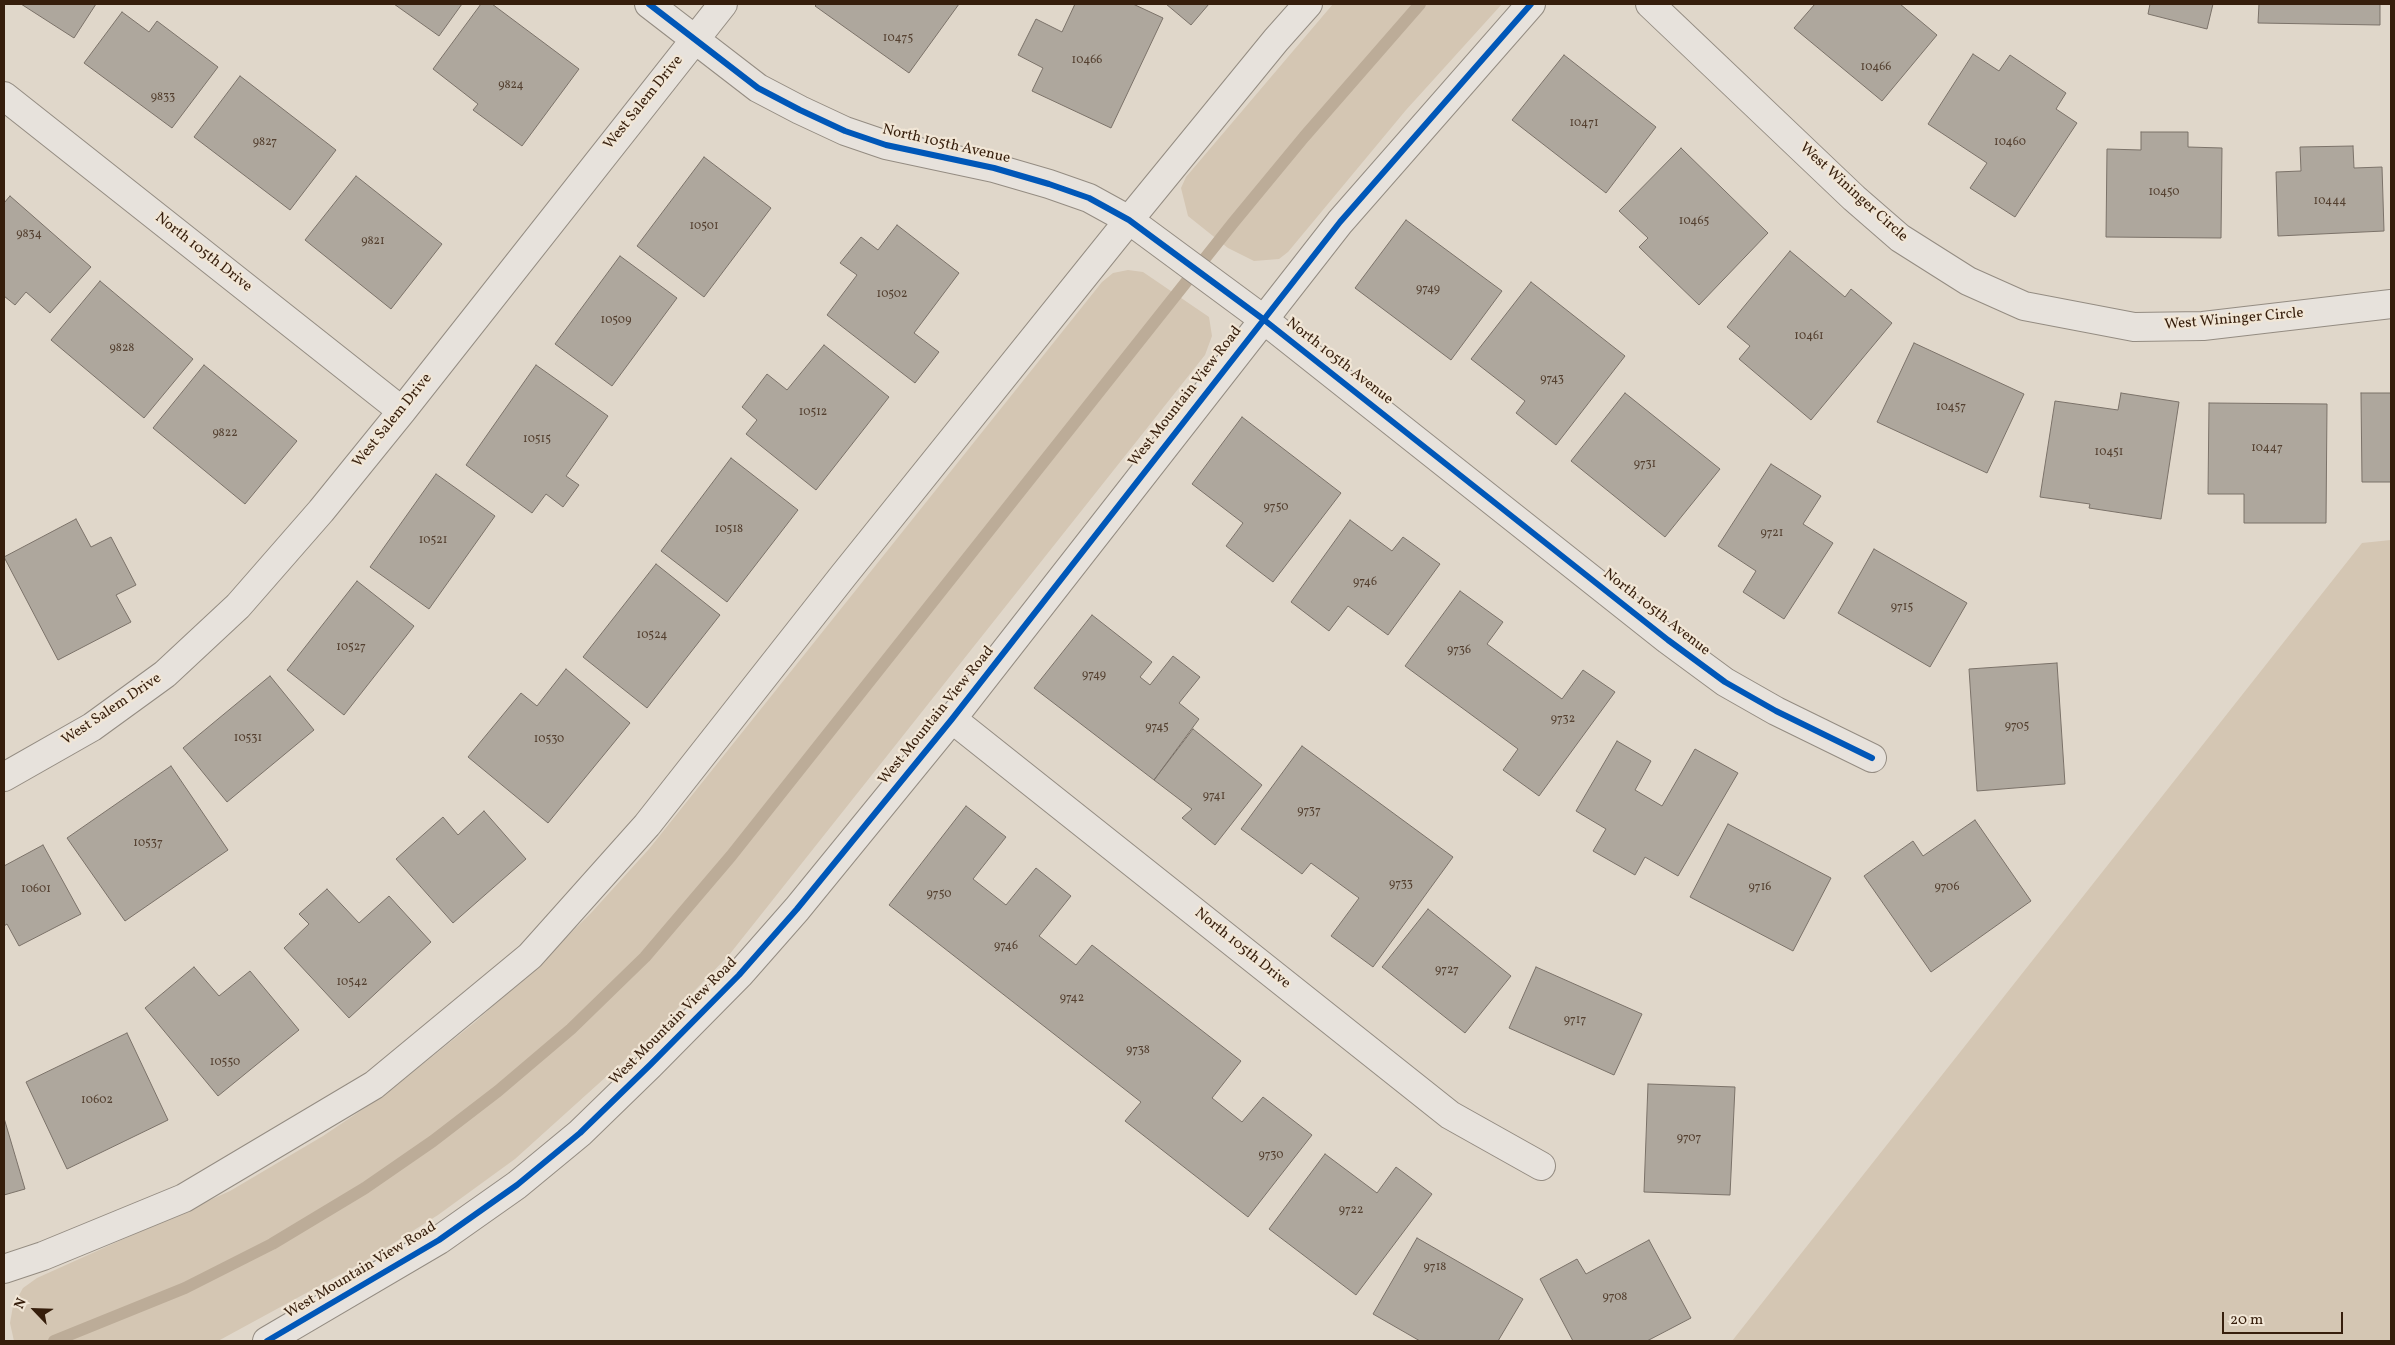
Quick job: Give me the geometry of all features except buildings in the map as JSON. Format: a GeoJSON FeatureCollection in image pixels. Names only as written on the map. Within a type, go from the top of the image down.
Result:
{"type":"FeatureCollection","features":[{"type":"Feature","properties":{"kind":"street","name":"North 105th Avenue"},"geometry":{"type":"LineString","coordinates":[[649,4],[758,88],[845,131],[886,145],[994,168],[1049,184],[1089,198],[1129,220],[1263,319],[1668,640],[1725,682],[1776,711],[1872,758]]}},
{"type":"Feature","properties":{"kind":"street","name":"West Salem Drive"},"geometry":{"type":"LineString","coordinates":[[4,777],[92,727],[172,668],[238,606],[321,511],[402,411],[723,4]]}},
{"type":"Feature","properties":{"kind":"street"},"geometry":{"type":"LineString","coordinates":[[4,1269],[43,1256],[184,1198],[374,1085],[530,956],[647,825],[1129,220],[1276,40],[1308,4]]}},
{"type":"Feature","properties":{"kind":"street","name":"West Mountain View Road"},"geometry":{"type":"LineString","coordinates":[[266,1341],[439,1240],[517,1185],[580,1133],[739,974],[797,909],[952,719],[1340,222],[1531,4]]}},
{"type":"Feature","properties":{"kind":"street","name":"West Wininger Circle"},"geometry":{"type":"LineString","coordinates":[[1650,4],[1854,198],[1900,238],[1968,281],[2024,306],[2134,327],[2203,326],[2391,304]]}},
{"type":"Feature","properties":{"kind":"street","name":"North 105th Drive"},"geometry":{"type":"LineString","coordinates":[[4,96],[402,411]]}},
{"type":"Feature","properties":{"kind":"street","name":"North 105th Drive"},"geometry":{"type":"LineString","coordinates":[[952,719],[1450,1115],[1541,1166]]}},
{"type":"Feature","properties":{"kind":"shaded area"},"geometry":{"type":"Polygon","coordinates":[[[1333,4],[1502,4],[1406,110],[1288,252],[1279,259],[1254,261],[1228,248],[1188,216],[1181,188],[1186,177],[1333,4]]]}},
{"type":"Feature","properties":{"kind":"shaded area"},"geometry":{"type":"Polygon","coordinates":[[[1128,270],[1143,272],[1209,317],[1212,336],[1205,355],[729,955],[648,1039],[515,1159],[438,1215],[365,1261],[218,1341],[14,1341],[10,1323],[13,1306],[23,1288],[37,1278],[230,1191],[323,1136],[384,1095],[474,1023],[539,964],[591,913],[649,849],[1102,282],[1113,273],[1128,270]]]}},
{"type":"Feature","properties":{"kind":"shaded area"},"geometry":{"type":"Polygon","coordinates":[[[2391,540],[2391,1341],[1732,1341],[2362,543],[2391,540]]]}},
{"type":"Feature","properties":{"kind":"waterway"},"geometry":{"type":"LineString","coordinates":[[54,1341],[185,1288],[272,1244],[365,1188],[433,1141],[498,1091],[571,1029],[645,957],[731,856],[1233,223],[1304,137],[1420,4]]}},
{"type":"Feature","properties":{"kind":"cycle path"},"geometry":{"type":"LineString","coordinates":[[649,4],[758,88],[845,131],[886,145],[994,168],[1049,184],[1089,198],[1129,220],[1263,319],[1668,640],[1725,682],[1776,711],[1872,758]]}},
{"type":"Feature","properties":{"kind":"cycle path"},"geometry":{"type":"LineString","coordinates":[[267,1341],[439,1240],[517,1185],[580,1133],[739,975],[797,909],[952,719],[1340,222],[1531,4]]}}]}
